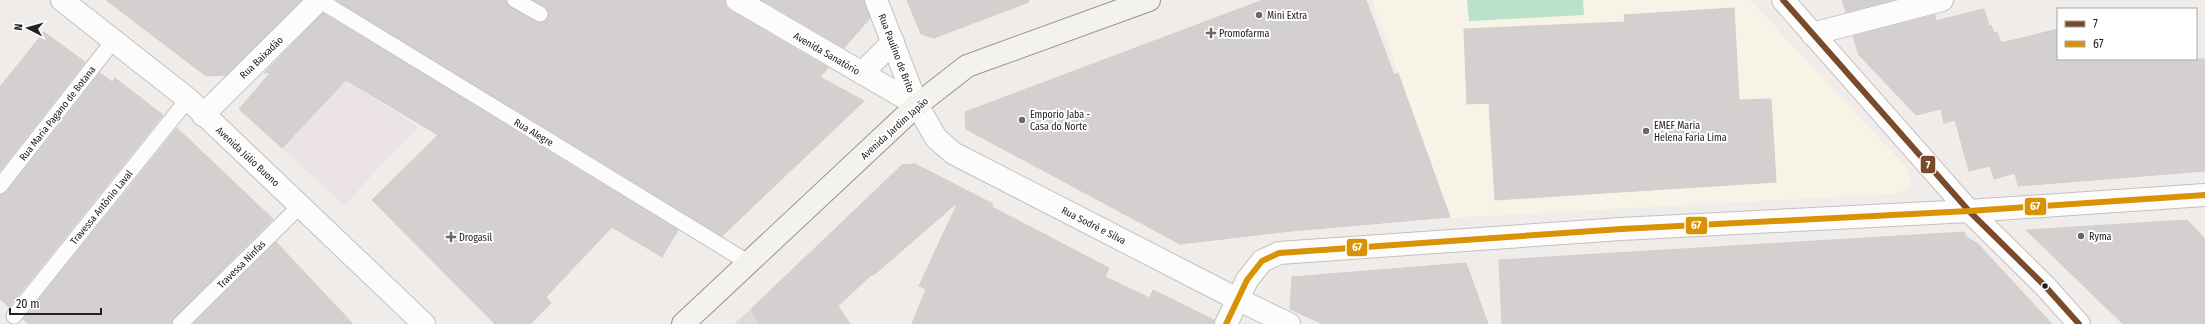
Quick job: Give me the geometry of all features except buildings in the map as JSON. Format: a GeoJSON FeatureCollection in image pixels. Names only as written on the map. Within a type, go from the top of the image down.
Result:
{"type":"FeatureCollection","features":[{"type":"Feature","properties":{"kind":"main road","name":"Avenida Jardim Japão"},"geometry":{"type":"LineString","coordinates":[[683,324],[917,106],[967,66],[1149,0]]}},
{"type":"Feature","properties":{"kind":"street","name":"Avenida Júlio Buono"},"geometry":{"type":"LineString","coordinates":[[62,0],[188,99],[203,115],[301,205],[424,324]]}},
{"type":"Feature","properties":{"kind":"street","name":"Rua Baixadão"},"geometry":{"type":"LineString","coordinates":[[203,115],[319,0]]}},
{"type":"Feature","properties":{"kind":"street","name":"Avenida Sanatório"},"geometry":{"type":"LineString","coordinates":[[737,0],[917,106]]}},
{"type":"Feature","properties":{"kind":"street","name":"Rua Paulino de Brito"},"geometry":{"type":"LineString","coordinates":[[876,0],[917,106]]}},
{"type":"Feature","properties":{"kind":"street"},"geometry":{"type":"LineString","coordinates":[[1782,0],[1969,211],[2045,286],[2079,324]]}},
{"type":"Feature","properties":{"kind":"street"},"geometry":{"type":"LineString","coordinates":[[1812,34],[1942,0]]}},
{"type":"Feature","properties":{"kind":"street"},"geometry":{"type":"LineString","coordinates":[[862,73],[893,42]]}},
{"type":"Feature","properties":{"kind":"street","name":"Rua Sodré e Silva"},"geometry":{"type":"LineString","coordinates":[[917,106],[936,138],[953,153],[1237,299],[1289,324]]}},
{"type":"Feature","properties":{"kind":"street"},"geometry":{"type":"LineString","coordinates":[[1226,324],[1247,280],[1262,261],[1279,253],[1629,229],[1969,211],[2205,195]]}},
{"type":"Feature","properties":{"kind":"lane","name":"Rua Alegre"},"geometry":{"type":"LineString","coordinates":[[319,0],[749,263]]}},
{"type":"Feature","properties":{"kind":"lane"},"geometry":{"type":"LineString","coordinates":[[516,0],[540,14]]}},
{"type":"Feature","properties":{"kind":"lane","name":"Rua Maria Pagano de Botana"},"geometry":{"type":"LineString","coordinates":[[0,186],[114,40]]}},
{"type":"Feature","properties":{"kind":"lane","name":"Travessa Antônio Laval"},"geometry":{"type":"LineString","coordinates":[[14,316],[188,99]]}},
{"type":"Feature","properties":{"kind":"lane","name":"Travessa Ninfas"},"geometry":{"type":"LineString","coordinates":[[180,324],[301,205]]}},
{"type":"Feature","properties":{"kind":"shaded area","name":"EMEF Maria Helena Faria Lima"},"geometry":{"type":"Polygon","coordinates":[[[1372,0],[1750,0],[1907,168],[1910,177],[1909,188],[1900,193],[1892,194],[1450,218],[1372,0]]]}},
{"type":"Feature","properties":{"kind":"shaded area"},"geometry":{"type":"Polygon","coordinates":[[[346,80],[418,127],[344,205],[282,148],[346,80]]]}},
{"type":"Feature","properties":{"kind":"shaded area"},"geometry":{"type":"Polygon","coordinates":[[[751,309],[759,324],[734,324],[751,309]]]}},
{"type":"Feature","properties":{"kind":"green space"},"geometry":{"type":"Polygon","coordinates":[[[1467,0],[1583,0],[1584,15],[1469,21],[1467,0]]]}},
{"type":"Feature","properties":{"kind":"transit line","name":"7"},"geometry":{"type":"LineString","coordinates":[[1783,0],[1969,211],[2045,286],[2079,324]]}},
{"type":"Feature","properties":{"kind":"transit line","name":"67"},"geometry":{"type":"LineString","coordinates":[[1226,324],[1247,280],[1262,261],[1279,253],[1621,229],[1969,211],[2205,195]]}},
{"type":"Feature","properties":{"kind":"place","name":"Mini Extra"},"geometry":{"type":"Point","coordinates":[1259,15]}},
{"type":"Feature","properties":{"kind":"place","name":"Promofarma"},"geometry":{"type":"Point","coordinates":[1211,33]}},
{"type":"Feature","properties":{"kind":"place","name":"Emporio Jaba - Casa do Norte"},"geometry":{"type":"Point","coordinates":[1022,120]}},
{"type":"Feature","properties":{"kind":"place","name":"EMEF Maria Helena Faria Lima"},"geometry":{"type":"Point","coordinates":[1646,131]}},
{"type":"Feature","properties":{"kind":"place","name":"Ryma"},"geometry":{"type":"Point","coordinates":[2081,236]}},
{"type":"Feature","properties":{"kind":"place","name":"Drogasil"},"geometry":{"type":"Point","coordinates":[451,237]}}]}
